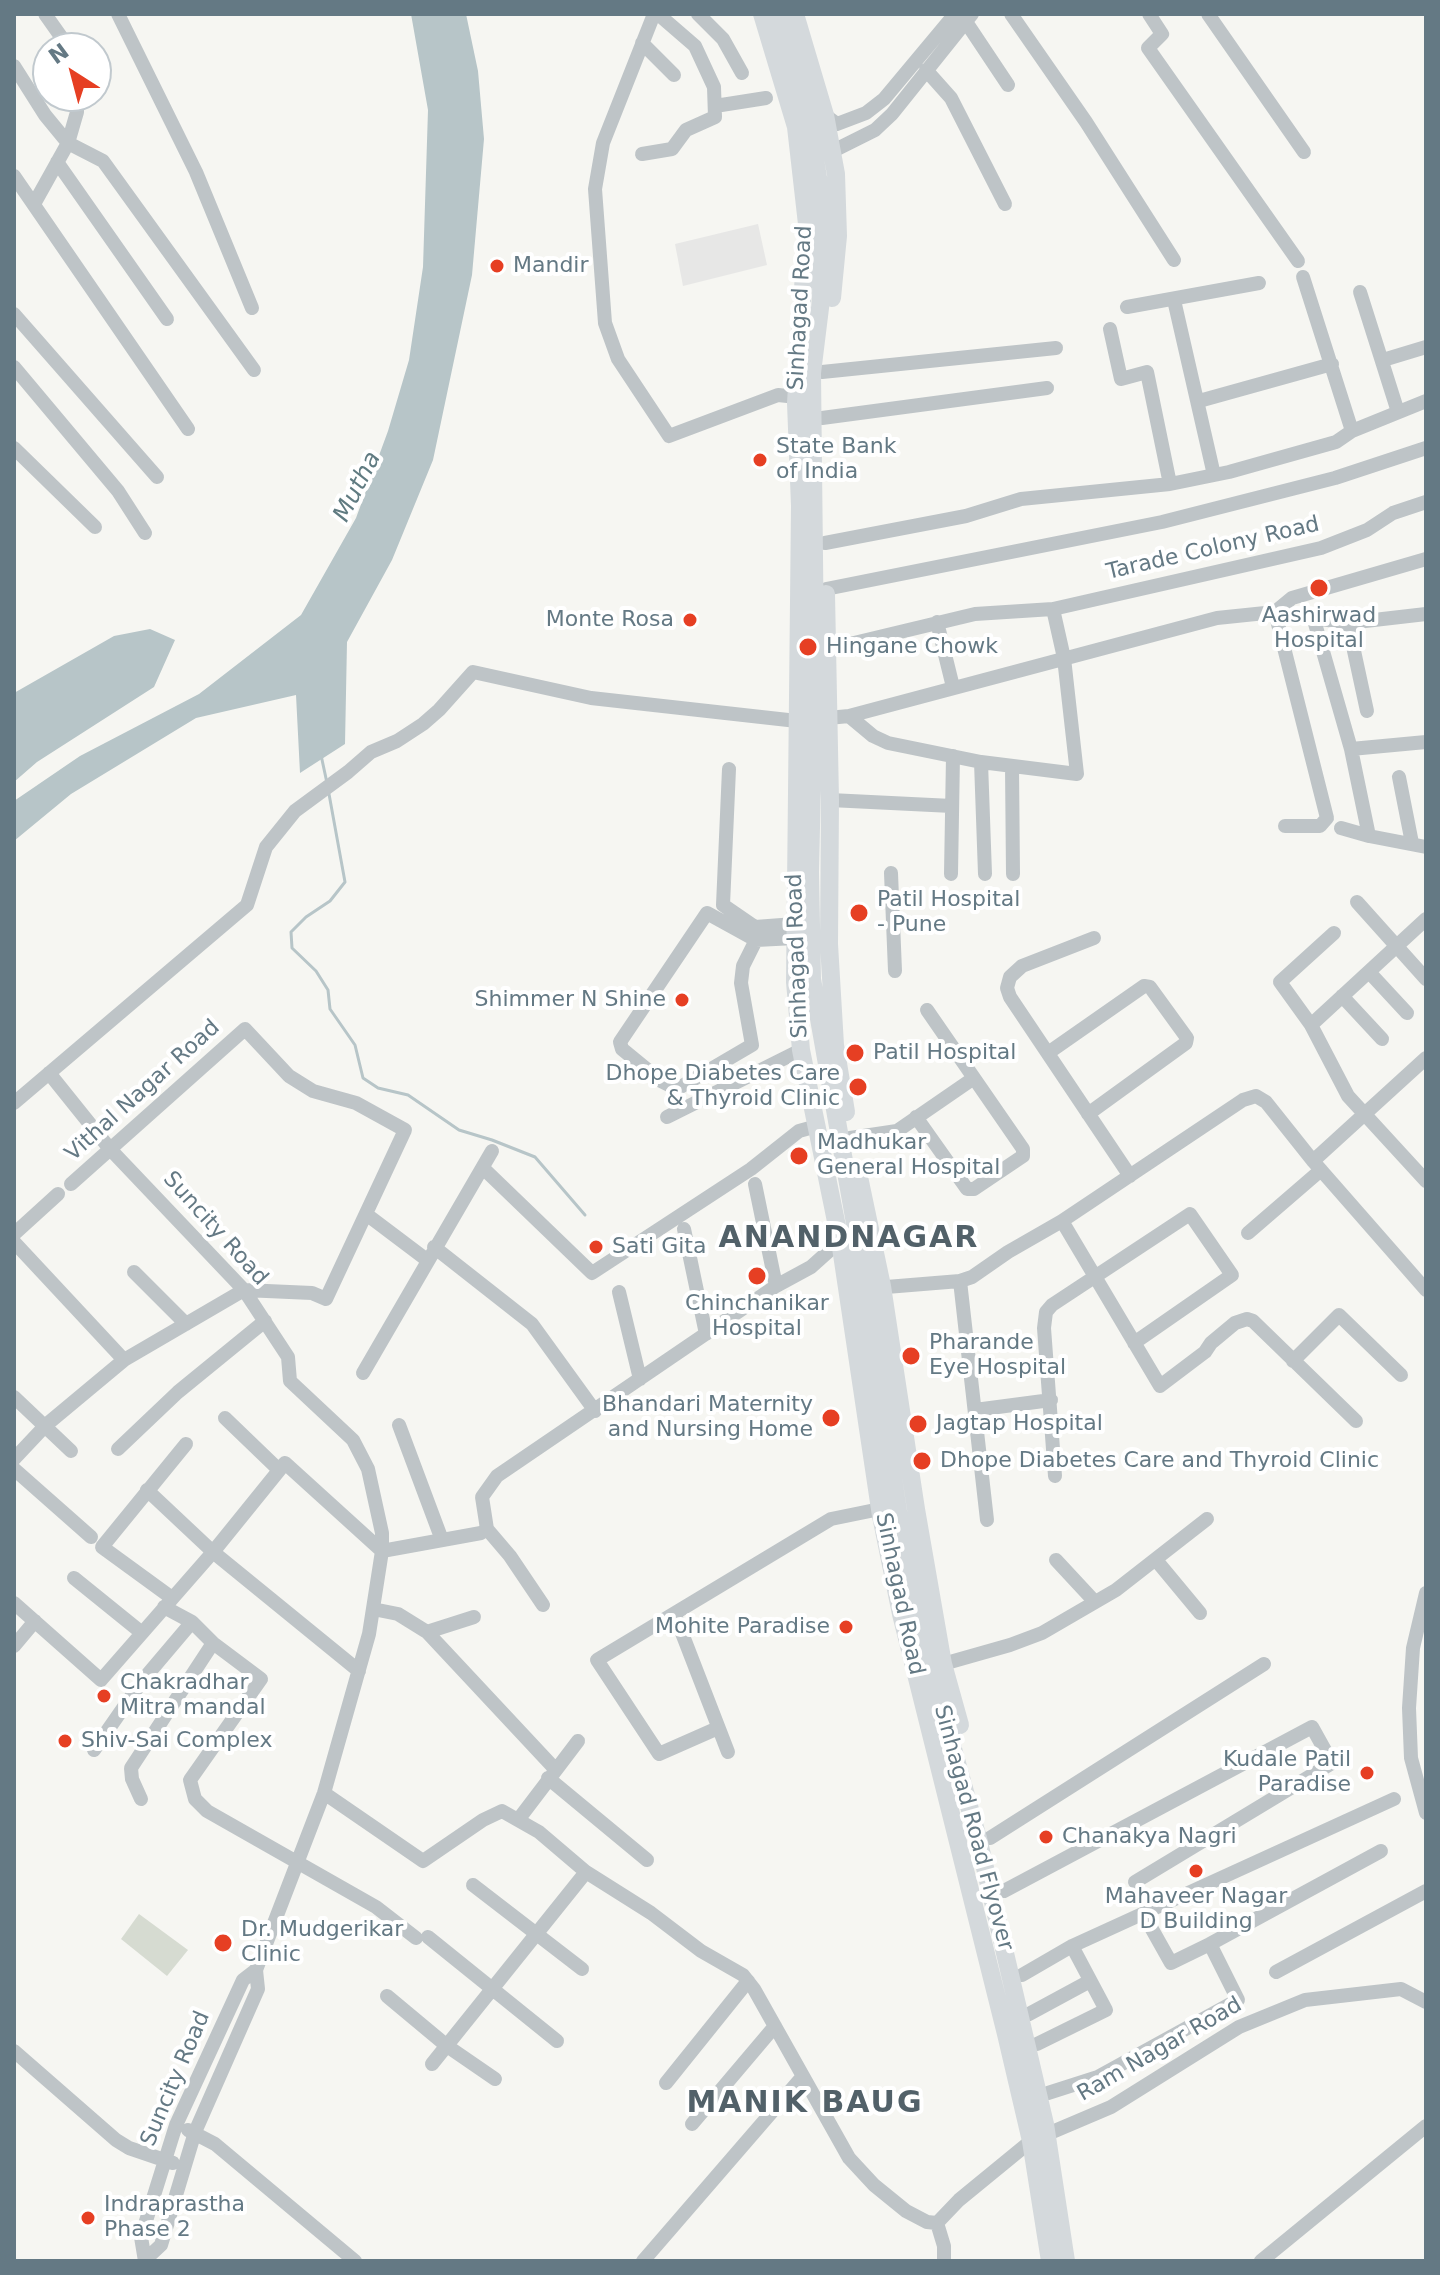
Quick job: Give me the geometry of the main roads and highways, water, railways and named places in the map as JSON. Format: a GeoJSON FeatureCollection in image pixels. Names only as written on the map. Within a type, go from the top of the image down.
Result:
{"type":"FeatureCollection","features":[{"type":"Feature","properties":{"kind":"main road","name":"Sinhagad Road"},"geometry":{"type":"LineString","coordinates":[[762,14],[796,127],[807,224],[797,397],[800,506],[795,982],[801,1050],[840,1241],[880,1509],[901,1614],[1031,2141],[1050,2261]]}},
{"type":"Feature","properties":{"kind":"main road","name":"Sinhagad Road Flyover"},"geometry":{"type":"LineString","coordinates":[[779,14],[808,118],[822,201],[821,300],[812,373],[815,680],[810,872],[812,979],[856,1229],[898,1511],[931,1670],[979,1842],[1042,2109],[1064,2261]]}},
{"type":"Feature","properties":{"kind":"main road","name":"Sinhagad Road"},"geometry":{"type":"LineString","coordinates":[[795,14],[825,115],[836,174],[838,236],[822,372],[830,718],[830,981],[835,1045],[850,1138],[882,1286],[943,1664],[1004,1891],[1048,2093],[1078,2261]]}},
{"type":"Feature","properties":{"kind":"main road","name":"Sinhagad Road Flyover"},"geometry":{"type":"LineString","coordinates":[[807,224],[814,273],[804,398],[805,965],[812,1050],[869,1359],[891,1513],[909,1607],[1016,2032],[1064,2261]]}},
{"type":"Feature","properties":{"kind":"waterway"},"geometry":{"type":"LineString","coordinates":[[321,755],[327,783]]}},
{"type":"Feature","properties":{"kind":"waterway"},"geometry":{"type":"LineString","coordinates":[[329,794],[345,882],[330,901],[306,917],[291,932],[292,948],[316,971],[328,990],[330,1009],[355,1045],[363,1078],[378,1088],[408,1095],[459,1130],[535,1157],[585,1215]]}},
{"type":"Feature","properties":{"kind":"place","name":"Mandir"},"geometry":{"type":"Point","coordinates":[497,266]}},
{"type":"Feature","properties":{"kind":"place","name":"State Bank of India"},"geometry":{"type":"Point","coordinates":[760,460]}},
{"type":"Feature","properties":{"kind":"place","name":"Aashirwad Hospital"},"geometry":{"type":"Point","coordinates":[1319,588]}},
{"type":"Feature","properties":{"kind":"place","name":"Monte Rosa"},"geometry":{"type":"Point","coordinates":[690,620]}},
{"type":"Feature","properties":{"kind":"place","name":"Hingane Chowk"},"geometry":{"type":"Point","coordinates":[808,647]}},
{"type":"Feature","properties":{"kind":"place","name":"Patil Hospital - Pune"},"geometry":{"type":"Point","coordinates":[859,913]}},
{"type":"Feature","properties":{"kind":"place","name":"Shimmer N Shine"},"geometry":{"type":"Point","coordinates":[682,1000]}},
{"type":"Feature","properties":{"kind":"place","name":"Patil Hospital"},"geometry":{"type":"Point","coordinates":[855,1053]}},
{"type":"Feature","properties":{"kind":"place","name":"Dhope Diabetes Care & Thyroid Clinic"},"geometry":{"type":"Point","coordinates":[858,1087]}},
{"type":"Feature","properties":{"kind":"place","name":"Madhukar General Hospital"},"geometry":{"type":"Point","coordinates":[799,1156]}},
{"type":"Feature","properties":{"kind":"place","name":"Sati Gita"},"geometry":{"type":"Point","coordinates":[596,1247]}},
{"type":"Feature","properties":{"kind":"place","name":"Chinchanikar Hospital"},"geometry":{"type":"Point","coordinates":[757,1276]}},
{"type":"Feature","properties":{"kind":"place","name":"Pharande Eye Hospital"},"geometry":{"type":"Point","coordinates":[911,1356]}},
{"type":"Feature","properties":{"kind":"place","name":"Bhandari Maternity and Nursing Home"},"geometry":{"type":"Point","coordinates":[831,1418]}},
{"type":"Feature","properties":{"kind":"place","name":"Jagtap Hospital"},"geometry":{"type":"Point","coordinates":[918,1424]}},
{"type":"Feature","properties":{"kind":"place","name":"Dhope Diabetes Care and Thyroid Clinic"},"geometry":{"type":"Point","coordinates":[922,1461]}},
{"type":"Feature","properties":{"kind":"place","name":"Mohite Paradise"},"geometry":{"type":"Point","coordinates":[846,1627]}},
{"type":"Feature","properties":{"kind":"place","name":"Chakradhar Mitra mandal"},"geometry":{"type":"Point","coordinates":[104,1696]}},
{"type":"Feature","properties":{"kind":"place","name":"Shiv-Sai Complex"},"geometry":{"type":"Point","coordinates":[65,1741]}},
{"type":"Feature","properties":{"kind":"place","name":"Kudale Patil Paradise"},"geometry":{"type":"Point","coordinates":[1367,1773]}},
{"type":"Feature","properties":{"kind":"place","name":"Chanakya Nagri"},"geometry":{"type":"Point","coordinates":[1046,1837]}},
{"type":"Feature","properties":{"kind":"place","name":"Mahaveer Nagar D Building"},"geometry":{"type":"Point","coordinates":[1196,1871]}},
{"type":"Feature","properties":{"kind":"place","name":"Dr. Mudgerikar Clinic"},"geometry":{"type":"Point","coordinates":[223,1943]}},
{"type":"Feature","properties":{"kind":"place","name":"Indraprastha Phase 2"},"geometry":{"type":"Point","coordinates":[88,2218]}},
{"type":"Feature","properties":{"kind":"district","name":"ANANDNAGAR"},"geometry":{"type":"Point","coordinates":[849,1239]}},
{"type":"Feature","properties":{"kind":"district","name":"MANIK BAUG"},"geometry":{"type":"Point","coordinates":[805,2104]}},
{"type":"Feature","properties":{"kind":"water label","name":"Mutha"},"geometry":{"type":"Point","coordinates":[358,487]}}]}
